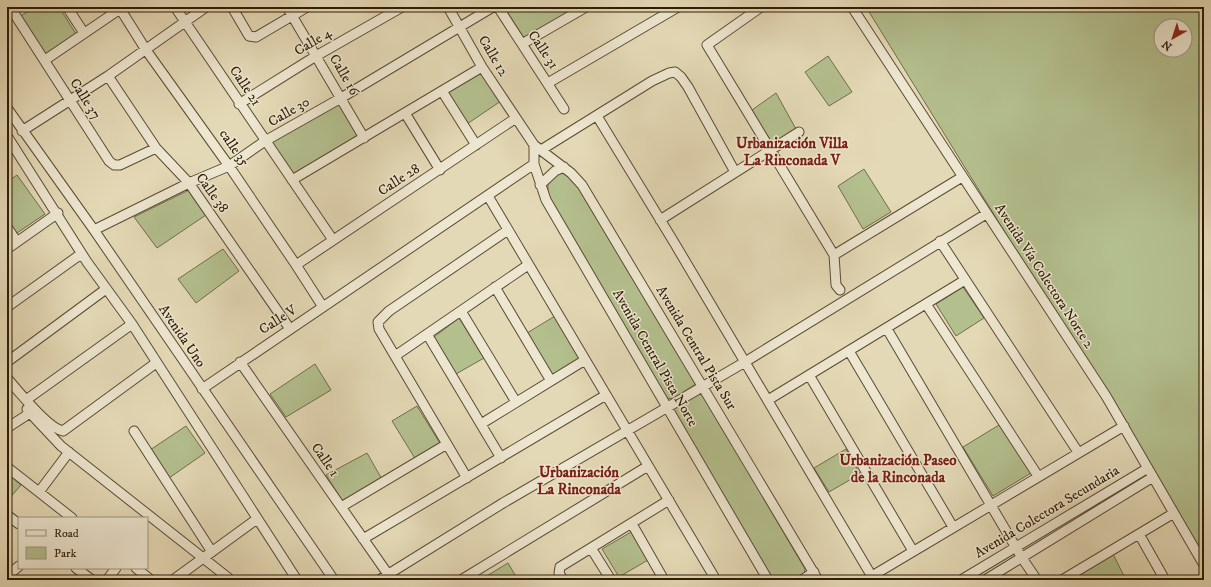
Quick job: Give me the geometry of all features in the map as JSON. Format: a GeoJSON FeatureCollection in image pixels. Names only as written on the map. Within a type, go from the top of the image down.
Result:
{"type":"FeatureCollection","features":[{"type":"Feature","properties":{"kind":"street","name":"Calle 37"},"geometry":{"type":"LineString","coordinates":[[10,7],[45,60],[69,101],[109,161],[114,165],[120,165],[156,148]]}},
{"type":"Feature","properties":{"kind":"street"},"geometry":{"type":"LineString","coordinates":[[67,7],[84,33]]}},
{"type":"Feature","properties":{"kind":"street","name":"Calle 21"},"geometry":{"type":"LineString","coordinates":[[175,7],[239,104],[333,240]]}},
{"type":"Feature","properties":{"kind":"street"},"geometry":{"type":"LineString","coordinates":[[22,131],[108,76],[146,50],[184,21],[206,7]]}},
{"type":"Feature","properties":{"kind":"street"},"geometry":{"type":"LineString","coordinates":[[232,7],[249,36],[256,37],[290,11],[306,7]]}},
{"type":"Feature","properties":{"kind":"street","name":"Calle 4"},"geometry":{"type":"LineString","coordinates":[[239,104],[316,56],[402,7]]}},
{"type":"Feature","properties":{"kind":"street","name":"Calle 12"},"geometry":{"type":"LineString","coordinates":[[448,7],[482,67],[516,118],[538,147]]}},
{"type":"Feature","properties":{"kind":"street","name":"Calle 30"},"geometry":{"type":"LineString","coordinates":[[94,230],[189,183],[229,166],[265,141],[341,98],[494,7]]}},
{"type":"Feature","properties":{"kind":"street","name":"Calle 31"},"geometry":{"type":"LineString","coordinates":[[498,7],[564,109]]}},
{"type":"Feature","properties":{"kind":"street"},"geometry":{"type":"LineString","coordinates":[[522,44],[586,7]]}},
{"type":"Feature","properties":{"kind":"street"},"geometry":{"type":"LineString","coordinates":[[548,83],[678,7]]}},
{"type":"Feature","properties":{"kind":"street"},"geometry":{"type":"LineString","coordinates":[[761,7],[707,44],[834,255],[836,285],[840,290]]}},
{"type":"Feature","properties":{"kind":"street","name":"Avenida Vía Colectora Norte 2"},"geometry":{"type":"LineString","coordinates":[[852,7],[1106,396],[1204,565]]}},
{"type":"Feature","properties":{"kind":"street"},"geometry":{"type":"LineString","coordinates":[[45,60],[120,8]]}},
{"type":"Feature","properties":{"kind":"street","name":"calle 35"},"geometry":{"type":"LineString","coordinates":[[120,8],[146,50],[229,166],[296,264]]}},
{"type":"Feature","properties":{"kind":"street","name":"Calle 16"},"geometry":{"type":"LineString","coordinates":[[290,11],[364,138]]}},
{"type":"Feature","properties":{"kind":"street"},"geometry":{"type":"LineString","coordinates":[[292,180],[482,67]]}},
{"type":"Feature","properties":{"kind":"street"},"geometry":{"type":"LineString","coordinates":[[538,147],[597,116],[652,81],[669,73],[675,72],[688,87],[735,172]]}},
{"type":"Feature","properties":{"kind":"street","name":"Calle 38"},"geometry":{"type":"LineString","coordinates":[[108,76],[156,148],[189,183],[290,329]]}},
{"type":"Feature","properties":{"kind":"street"},"geometry":{"type":"LineString","coordinates":[[442,91],[476,145]]}},
{"type":"Feature","properties":{"kind":"street","name":"Avenida Uno"},"geometry":{"type":"LineString","coordinates":[[7,108],[94,230],[334,580]]}},
{"type":"Feature","properties":{"kind":"street"},"geometry":{"type":"LineString","coordinates":[[404,113],[440,170]]}},
{"type":"Feature","properties":{"kind":"street"},"geometry":{"type":"LineString","coordinates":[[597,116],[873,578],[913,551],[990,504],[1124,426]]}},
{"type":"Feature","properties":{"kind":"street","name":"Calle 28"},"geometry":{"type":"LineString","coordinates":[[296,264],[440,170],[516,118]]}},
{"type":"Feature","properties":{"kind":"street"},"geometry":{"type":"LineString","coordinates":[[660,220],[799,132]]}},
{"type":"Feature","properties":{"kind":"street"},"geometry":{"type":"LineString","coordinates":[[8,142],[58,213],[81,254],[132,324],[297,580]]}},
{"type":"Feature","properties":{"kind":"street","name":"Avenida Central Pista Norte"},"geometry":{"type":"LineString","coordinates":[[538,147],[534,164],[546,200],[768,580]]}},
{"type":"Feature","properties":{"kind":"street","name":"Avenida Central Pista Sur"},"geometry":{"type":"LineString","coordinates":[[538,147],[564,167],[582,185],[816,576]]}},
{"type":"Feature","properties":{"kind":"street","name":"Calle V"},"geometry":{"type":"LineString","coordinates":[[202,389],[534,164]]}},
{"type":"Feature","properties":{"kind":"street"},"geometry":{"type":"LineString","coordinates":[[540,184],[546,178],[564,167]]}},
{"type":"Feature","properties":{"kind":"street"},"geometry":{"type":"LineString","coordinates":[[834,255],[962,177]]}},
{"type":"Feature","properties":{"kind":"street"},"geometry":{"type":"LineString","coordinates":[[488,196],[648,466],[670,500],[716,580]]}},
{"type":"Feature","properties":{"kind":"street"},"geometry":{"type":"LineString","coordinates":[[7,249],[58,213]]}},
{"type":"Feature","properties":{"kind":"street"},"geometry":{"type":"LineString","coordinates":[[379,580],[390,577],[626,429],[745,362],[986,214]]}},
{"type":"Feature","properties":{"kind":"street"},"geometry":{"type":"LineString","coordinates":[[7,227],[17,242]]}},
{"type":"Feature","properties":{"kind":"street"},"geometry":{"type":"LineString","coordinates":[[468,478],[379,329],[378,322],[380,319],[508,230]]}},
{"type":"Feature","properties":{"kind":"street"},"geometry":{"type":"LineString","coordinates":[[940,241],[1078,452]]}},
{"type":"Feature","properties":{"kind":"street"},"geometry":{"type":"LineString","coordinates":[[7,307],[81,254]]}},
{"type":"Feature","properties":{"kind":"street"},"geometry":{"type":"LineString","coordinates":[[296,264],[323,307]]}},
{"type":"Feature","properties":{"kind":"street"},"geometry":{"type":"LineString","coordinates":[[395,356],[528,265]]}},
{"type":"Feature","properties":{"kind":"street"},"geometry":{"type":"LineString","coordinates":[[768,400],[965,280]]}},
{"type":"Feature","properties":{"kind":"street"},"geometry":{"type":"LineString","coordinates":[[495,287],[551,381]]}},
{"type":"Feature","properties":{"kind":"street"},"geometry":{"type":"LineString","coordinates":[[7,362],[106,290]]}},
{"type":"Feature","properties":{"kind":"street"},"geometry":{"type":"LineString","coordinates":[[926,304],[1038,476]]}},
{"type":"Feature","properties":{"kind":"street"},"geometry":{"type":"LineString","coordinates":[[460,311],[516,402]]}},
{"type":"Feature","properties":{"kind":"street"},"geometry":{"type":"LineString","coordinates":[[26,400],[132,324]]}},
{"type":"Feature","properties":{"kind":"street"},"geometry":{"type":"LineString","coordinates":[[886,329],[1036,580]]}},
{"type":"Feature","properties":{"kind":"street"},"geometry":{"type":"LineString","coordinates":[[427,334],[501,458]]}},
{"type":"Feature","properties":{"kind":"street"},"geometry":{"type":"LineString","coordinates":[[849,351],[953,527]]}},
{"type":"Feature","properties":{"kind":"street"},"geometry":{"type":"LineString","coordinates":[[481,424],[585,360]]}},
{"type":"Feature","properties":{"kind":"street","name":"Calle 1"},"geometry":{"type":"LineString","coordinates":[[240,362],[390,577]]}},
{"type":"Feature","properties":{"kind":"street"},"geometry":{"type":"LineString","coordinates":[[7,387],[30,413],[45,424],[59,431],[66,430],[156,363]]}},
{"type":"Feature","properties":{"kind":"street"},"geometry":{"type":"LineString","coordinates":[[809,375],[913,551]]}},
{"type":"Feature","properties":{"kind":"street"},"geometry":{"type":"LineString","coordinates":[[7,378],[69,452],[231,580]]}},
{"type":"Feature","properties":{"kind":"street"},"geometry":{"type":"LineString","coordinates":[[364,539],[606,395]]}},
{"type":"Feature","properties":{"kind":"street"},"geometry":{"type":"LineString","coordinates":[[7,428],[30,413]]}},
{"type":"Feature","properties":{"kind":"street"},"geometry":{"type":"LineString","coordinates":[[134,431],[212,552]]}},
{"type":"Feature","properties":{"kind":"street"},"geometry":{"type":"LineString","coordinates":[[341,507],[447,444]]}},
{"type":"Feature","properties":{"kind":"street"},"geometry":{"type":"LineString","coordinates":[[38,492],[69,452]]}},
{"type":"Feature","properties":{"kind":"street"},"geometry":{"type":"LineString","coordinates":[[461,580],[648,466]]}},
{"type":"Feature","properties":{"kind":"street"},"geometry":{"type":"LineString","coordinates":[[7,467],[71,517]]}},
{"type":"Feature","properties":{"kind":"street","name":"Avenida Colectora Secundaria"},"geometry":{"type":"LineString","coordinates":[[961,580],[1148,468]]}},
{"type":"Feature","properties":{"kind":"street","name":"Avenida Colectora Secundaria"},"geometry":{"type":"LineString","coordinates":[[985,580],[1153,477]]}},
{"type":"Feature","properties":{"kind":"street"},"geometry":{"type":"LineString","coordinates":[[563,580],[559,573],[559,568],[670,500]]}},
{"type":"Feature","properties":{"kind":"street"},"geometry":{"type":"LineString","coordinates":[[1062,580],[1078,576],[1139,534],[1174,513]]}},
{"type":"Feature","properties":{"kind":"street"},"geometry":{"type":"LineString","coordinates":[[7,515],[18,523]]}},
{"type":"Feature","properties":{"kind":"street"},"geometry":{"type":"LineString","coordinates":[[173,580],[257,519]]}},
{"type":"Feature","properties":{"kind":"street"},"geometry":{"type":"LineString","coordinates":[[632,524],[664,580]]}},
{"type":"Feature","properties":{"kind":"street"},"geometry":{"type":"LineString","coordinates":[[1139,534],[1165,580]]}},
{"type":"Feature","properties":{"kind":"street"},"geometry":{"type":"LineString","coordinates":[[591,548],[611,580]]}},
{"type":"Feature","properties":{"kind":"street"},"geometry":{"type":"LineString","coordinates":[[7,576],[18,567]]}},
{"type":"Feature","properties":{"kind":"street"},"geometry":{"type":"LineString","coordinates":[[77,569],[92,580]]}},
{"type":"Feature","properties":{"kind":"street"},"geometry":{"type":"LineString","coordinates":[[107,580],[115,569]]}},
{"type":"Feature","properties":{"kind":"street"},"geometry":{"type":"LineString","coordinates":[[137,569],[151,580]]}},
{"type":"Feature","properties":{"kind":"street"},"geometry":{"type":"LineString","coordinates":[[802,580],[816,576]]}},
{"type":"Feature","properties":{"kind":"green space"},"geometry":{"type":"Polygon","coordinates":[[[35,7],[59,7],[76,34],[45,56],[19,17],[35,7]]]}},
{"type":"Feature","properties":{"kind":"green space"},"geometry":{"type":"Polygon","coordinates":[[[504,7],[578,7],[527,37],[523,37],[504,7]]]}},
{"type":"Feature","properties":{"kind":"green space"},"geometry":{"type":"Polygon","coordinates":[[[866,7],[1204,7],[1204,555],[866,7]]]}},
{"type":"Feature","properties":{"kind":"green space"},"geometry":{"type":"Polygon","coordinates":[[[828,56],[852,92],[829,106],[805,72],[828,56]]]}},
{"type":"Feature","properties":{"kind":"green space"},"geometry":{"type":"Polygon","coordinates":[[[480,72],[501,101],[467,124],[449,94],[450,90],[480,72]]]}},
{"type":"Feature","properties":{"kind":"green space"},"geometry":{"type":"Polygon","coordinates":[[[776,93],[796,129],[771,144],[752,110],[776,93]]]}},
{"type":"Feature","properties":{"kind":"green space"},"geometry":{"type":"Polygon","coordinates":[[[338,103],[359,134],[357,139],[294,175],[291,174],[272,142],[338,103]]]}},
{"type":"Feature","properties":{"kind":"green space"},"geometry":{"type":"Polygon","coordinates":[[[864,169],[891,212],[863,229],[838,186],[864,169]]]}},
{"type":"Feature","properties":{"kind":"green space"},"geometry":{"type":"Polygon","coordinates":[[[556,173],[563,173],[573,179],[695,382],[694,385],[673,399],[666,398],[548,200],[548,182],[556,173]]]}},
{"type":"Feature","properties":{"kind":"green space"},"geometry":{"type":"Polygon","coordinates":[[[17,175],[45,214],[17,233],[7,220],[7,182],[17,175]]]}},
{"type":"Feature","properties":{"kind":"green space"},"geometry":{"type":"Polygon","coordinates":[[[189,190],[206,215],[157,248],[134,217],[189,190]]]}},
{"type":"Feature","properties":{"kind":"green space"},"geometry":{"type":"Polygon","coordinates":[[[223,249],[239,271],[196,303],[178,279],[223,249]]]}},
{"type":"Feature","properties":{"kind":"green space"},"geometry":{"type":"Polygon","coordinates":[[[963,287],[984,318],[956,336],[936,304],[963,287]]]}},
{"type":"Feature","properties":{"kind":"green space"},"geometry":{"type":"Polygon","coordinates":[[[555,316],[580,356],[578,361],[554,375],[551,375],[527,333],[555,316]]]}},
{"type":"Feature","properties":{"kind":"green space"},"geometry":{"type":"Polygon","coordinates":[[[459,318],[484,358],[456,374],[434,337],[459,318]]]}},
{"type":"Feature","properties":{"kind":"green space"},"geometry":{"type":"Polygon","coordinates":[[[315,364],[331,390],[286,417],[270,394],[315,364]]]}},
{"type":"Feature","properties":{"kind":"green space"},"geometry":{"type":"Polygon","coordinates":[[[700,393],[703,395],[805,569],[804,575],[796,580],[773,580],[673,412],[673,407],[700,393]]]}},
{"type":"Feature","properties":{"kind":"green space"},"geometry":{"type":"Polygon","coordinates":[[[417,406],[441,445],[416,460],[392,421],[417,406]]]}},
{"type":"Feature","properties":{"kind":"green space"},"geometry":{"type":"Polygon","coordinates":[[[999,425],[1031,473],[993,496],[963,447],[999,425]]]}},
{"type":"Feature","properties":{"kind":"green space"},"geometry":{"type":"Polygon","coordinates":[[[186,426],[205,453],[169,478],[150,450],[186,426]]]}},
{"type":"Feature","properties":{"kind":"green space"},"geometry":{"type":"Polygon","coordinates":[[[846,449],[860,474],[829,492],[814,468],[846,449]]]}},
{"type":"Feature","properties":{"kind":"green space"},"geometry":{"type":"Polygon","coordinates":[[[367,453],[383,481],[344,503],[326,475],[367,453]]]}},
{"type":"Feature","properties":{"kind":"green space"},"geometry":{"type":"Polygon","coordinates":[[[7,473],[21,485],[7,501],[7,473]]]}},
{"type":"Feature","properties":{"kind":"green space"},"geometry":{"type":"Polygon","coordinates":[[[631,532],[648,560],[619,577],[602,549],[631,532]]]}},
{"type":"Feature","properties":{"kind":"green space"},"geometry":{"type":"Polygon","coordinates":[[[1112,552],[1126,580],[1083,580],[1078,573],[1112,552]]]}},
{"type":"Feature","properties":{"kind":"green space"},"geometry":{"type":"Polygon","coordinates":[[[508,563],[518,580],[486,580],[485,577],[508,563]]]}},
{"type":"Feature","properties":{"kind":"district","name":"Urbanización Villa La Rinconada V"},"geometry":{"type":"Point","coordinates":[792,152]}},
{"type":"Feature","properties":{"kind":"district","name":"Urbanización Paseo de la Rinconada"},"geometry":{"type":"Point","coordinates":[898,468]}},
{"type":"Feature","properties":{"kind":"district","name":"Urbanización La Rinconada"},"geometry":{"type":"Point","coordinates":[579,480]}}]}
